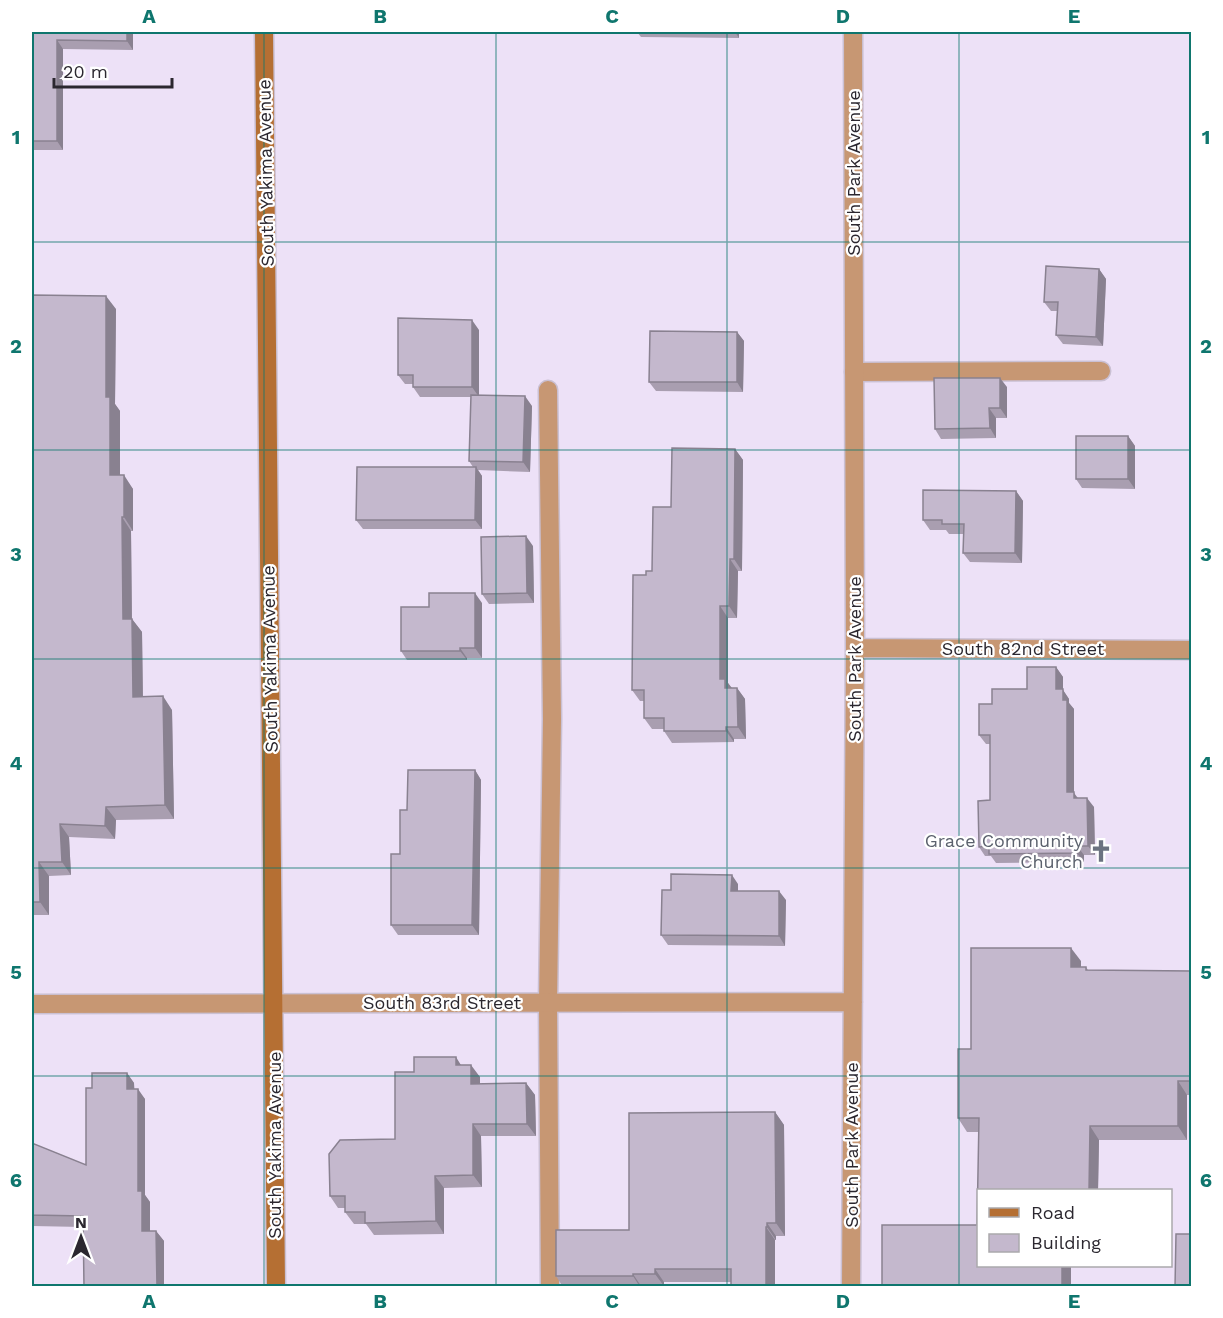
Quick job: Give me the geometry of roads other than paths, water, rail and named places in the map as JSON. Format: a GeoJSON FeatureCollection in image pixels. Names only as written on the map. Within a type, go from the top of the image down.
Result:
{"type":"FeatureCollection","features":[{"type":"Feature","properties":{"kind":"main road","name":"South Yakima Avenue"},"geometry":{"type":"LineString","coordinates":[[264,32],[276,1287]]}},
{"type":"Feature","properties":{"kind":"street","name":"South Park Avenue"},"geometry":{"type":"LineString","coordinates":[[851,1287],[855,648],[853,32]]}},
{"type":"Feature","properties":{"kind":"street"},"geometry":{"type":"LineString","coordinates":[[854,372],[1101,371]]}},
{"type":"Feature","properties":{"kind":"street"},"geometry":{"type":"LineString","coordinates":[[548,390],[552,719],[548,1003],[550,1287]]}},
{"type":"Feature","properties":{"kind":"street","name":"South 82nd Street"},"geometry":{"type":"LineString","coordinates":[[855,648],[1191,650]]}},
{"type":"Feature","properties":{"kind":"street","name":"South 83rd Street"},"geometry":{"type":"LineString","coordinates":[[32,1004],[853,1002]]}},
{"type":"Feature","properties":{"kind":"place","name":"Grace Community Church"},"geometry":{"type":"Point","coordinates":[1101,851]}}]}
